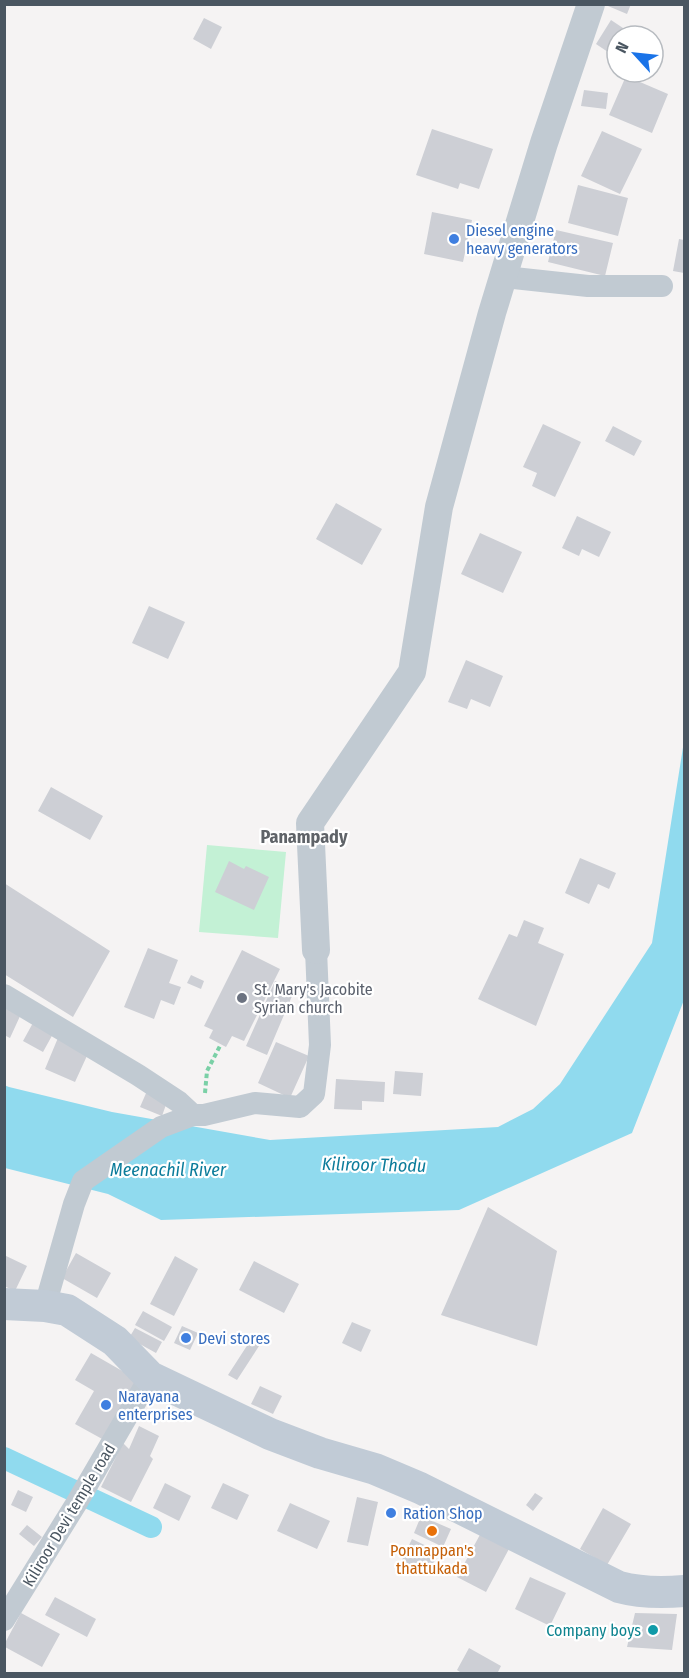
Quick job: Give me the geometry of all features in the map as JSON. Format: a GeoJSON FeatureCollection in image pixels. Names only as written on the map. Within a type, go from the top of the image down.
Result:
{"type":"FeatureCollection","features":[{"type":"Feature","properties":{"kind":"main road"},"geometry":{"type":"LineString","coordinates":[[4,1304],[45,1306],[67,1310],[115,1341],[150,1377],[270,1434],[320,1453],[375,1469],[420,1488],[618,1587],[637,1592],[684,1591]]}},
{"type":"Feature","properties":{"kind":"street"},"geometry":{"type":"LineString","coordinates":[[45,1306],[74,1204],[83,1181],[161,1127],[193,1116],[255,1104],[300,1107],[314,1094],[320,1045],[310,823],[412,672],[439,507],[544,143],[591,4]]}},
{"type":"Feature","properties":{"kind":"street"},"geometry":{"type":"LineString","coordinates":[[504,277],[588,286],[662,286]]}},
{"type":"Feature","properties":{"kind":"street"},"geometry":{"type":"LineString","coordinates":[[4,995],[138,1075],[179,1102],[193,1116]]}},
{"type":"Feature","properties":{"kind":"street","name":"Kiliroor Devi temple road"},"geometry":{"type":"LineString","coordinates":[[4,1620],[76,1504],[150,1377]]}},
{"type":"Feature","properties":{"kind":"path"},"geometry":{"type":"LineString","coordinates":[[193,1116],[207,1071],[221,1044]]}},
{"type":"Feature","properties":{"kind":"green space"},"geometry":{"type":"Polygon","coordinates":[[[207,845],[286,852],[278,938],[199,932],[207,845]]]}},
{"type":"Feature","properties":{"kind":"water","name":"Meenachil River"},"geometry":{"type":"Polygon","coordinates":[[[684,741],[684,1000],[632,1133],[459,1210],[161,1220],[108,1194],[5,1168],[4,1085],[112,1112],[270,1140],[498,1127],[533,1109],[560,1084],[652,943],[684,741]]]}},
{"type":"Feature","properties":{"kind":"building"},"geometry":{"type":"Polygon","coordinates":[[[608,4],[631,4],[627,14],[608,4]]]}},
{"type":"Feature","properties":{"kind":"building"},"geometry":{"type":"Polygon","coordinates":[[[204,18],[222,27],[211,49],[193,39],[204,18]]]}},
{"type":"Feature","properties":{"kind":"building"},"geometry":{"type":"Polygon","coordinates":[[[605,30],[605,50],[596,44],[605,30]]]}},
{"type":"Feature","properties":{"kind":"building"},"geometry":{"type":"Polygon","coordinates":[[[623,84],[645,84],[668,94],[652,133],[609,115],[623,84]]]}},
{"type":"Feature","properties":{"kind":"building"},"geometry":{"type":"Polygon","coordinates":[[[584,90],[608,93],[606,109],[581,106],[584,90]]]}},
{"type":"Feature","properties":{"kind":"building"},"geometry":{"type":"Polygon","coordinates":[[[432,129],[493,149],[479,189],[460,183],[458,189],[416,175],[432,129]]]}},
{"type":"Feature","properties":{"kind":"building"},"geometry":{"type":"Polygon","coordinates":[[[602,131],[642,149],[620,194],[581,176],[602,131]]]}},
{"type":"Feature","properties":{"kind":"building"},"geometry":{"type":"Polygon","coordinates":[[[578,185],[628,198],[618,236],[568,223],[578,185]]]}},
{"type":"Feature","properties":{"kind":"building"},"geometry":{"type":"Polygon","coordinates":[[[432,212],[472,220],[463,262],[424,254],[432,212]]]}},
{"type":"Feature","properties":{"kind":"building"},"geometry":{"type":"Polygon","coordinates":[[[556,230],[613,243],[605,276],[548,262],[556,230]]]}},
{"type":"Feature","properties":{"kind":"building"},"geometry":{"type":"Polygon","coordinates":[[[679,239],[684,240],[684,273],[673,271],[679,239]]]}},
{"type":"Feature","properties":{"kind":"building"},"geometry":{"type":"Polygon","coordinates":[[[543,424],[581,442],[555,497],[532,486],[537,473],[523,467],[543,424]]]}},
{"type":"Feature","properties":{"kind":"building"},"geometry":{"type":"Polygon","coordinates":[[[613,426],[642,441],[634,456],[605,441],[613,426]]]}},
{"type":"Feature","properties":{"kind":"building"},"geometry":{"type":"Polygon","coordinates":[[[336,503],[382,529],[362,565],[316,539],[336,503]]]}},
{"type":"Feature","properties":{"kind":"building"},"geometry":{"type":"Polygon","coordinates":[[[577,516],[611,532],[599,557],[582,549],[579,556],[562,548],[577,516]]]}},
{"type":"Feature","properties":{"kind":"building"},"geometry":{"type":"Polygon","coordinates":[[[480,533],[522,552],[503,593],[461,574],[480,533]]]}},
{"type":"Feature","properties":{"kind":"building"},"geometry":{"type":"Polygon","coordinates":[[[149,606],[185,622],[168,659],[132,643],[149,606]]]}},
{"type":"Feature","properties":{"kind":"building"},"geometry":{"type":"Polygon","coordinates":[[[466,660],[503,676],[490,707],[471,699],[467,709],[448,702],[466,660]]]}},
{"type":"Feature","properties":{"kind":"building"},"geometry":{"type":"Polygon","coordinates":[[[51,787],[103,816],[90,840],[38,811],[51,787]]]}},
{"type":"Feature","properties":{"kind":"building"},"geometry":{"type":"Polygon","coordinates":[[[580,858],[616,873],[609,889],[598,884],[589,904],[565,893],[580,858]]]}},
{"type":"Feature","properties":{"kind":"building"},"geometry":{"type":"Polygon","coordinates":[[[229,861],[244,869],[246,866],[269,877],[254,910],[215,892],[229,861]]]}},
{"type":"Feature","properties":{"kind":"building"},"geometry":{"type":"Polygon","coordinates":[[[4,883],[110,951],[73,1017],[4,974],[4,883]]]}},
{"type":"Feature","properties":{"kind":"building"},"geometry":{"type":"Polygon","coordinates":[[[524,920],[544,928],[538,943],[564,954],[536,1026],[478,999],[509,934],[517,937],[524,920]]]}},
{"type":"Feature","properties":{"kind":"building"},"geometry":{"type":"Polygon","coordinates":[[[148,948],[178,960],[169,983],[181,987],[174,1005],[161,1000],[154,1019],[124,1007],[148,948]]]}},
{"type":"Feature","properties":{"kind":"building","name":"St. Mary's Jacobite Syrian church"},"geometry":{"type":"Polygon","coordinates":[[[242,950],[280,969],[244,1041],[232,1036],[226,1047],[209,1038],[213,1030],[204,1026],[242,950]]]}},
{"type":"Feature","properties":{"kind":"building"},"geometry":{"type":"Polygon","coordinates":[[[191,975],[204,981],[201,989],[187,983],[191,975]]]}},
{"type":"Feature","properties":{"kind":"building"},"geometry":{"type":"Polygon","coordinates":[[[275,981],[295,989],[267,1055],[246,1046],[275,981]]]}},
{"type":"Feature","properties":{"kind":"building"},"geometry":{"type":"Polygon","coordinates":[[[4,1007],[21,1014],[10,1038],[4,1035],[4,1007]]]}},
{"type":"Feature","properties":{"kind":"building"},"geometry":{"type":"Polygon","coordinates":[[[34,1021],[54,1032],[43,1052],[23,1041],[34,1021]]]}},
{"type":"Feature","properties":{"kind":"building"},"geometry":{"type":"Polygon","coordinates":[[[60,1033],[91,1047],[75,1082],[45,1069],[60,1033]]]}},
{"type":"Feature","properties":{"kind":"building"},"geometry":{"type":"Polygon","coordinates":[[[276,1042],[309,1056],[290,1098],[258,1083],[276,1042]]]}},
{"type":"Feature","properties":{"kind":"building"},"geometry":{"type":"Polygon","coordinates":[[[395,1071],[423,1073],[421,1096],[393,1094],[395,1071]]]}},
{"type":"Feature","properties":{"kind":"building"},"geometry":{"type":"Polygon","coordinates":[[[336,1079],[385,1082],[384,1102],[362,1101],[362,1110],[334,1109],[336,1079]]]}},
{"type":"Feature","properties":{"kind":"building"},"geometry":{"type":"Polygon","coordinates":[[[147,1091],[168,1099],[162,1116],[140,1107],[147,1091]]]}},
{"type":"Feature","properties":{"kind":"building"},"geometry":{"type":"Polygon","coordinates":[[[488,1207],[557,1251],[537,1346],[441,1315],[488,1207]]]}},
{"type":"Feature","properties":{"kind":"building"},"geometry":{"type":"Polygon","coordinates":[[[76,1253],[111,1273],[97,1298],[62,1278],[76,1253]]]}},
{"type":"Feature","properties":{"kind":"building"},"geometry":{"type":"Polygon","coordinates":[[[4,1255],[27,1266],[15,1291],[4,1286],[4,1255]]]}},
{"type":"Feature","properties":{"kind":"building"},"geometry":{"type":"Polygon","coordinates":[[[175,1256],[198,1269],[174,1316],[150,1304],[175,1256]]]}},
{"type":"Feature","properties":{"kind":"building"},"geometry":{"type":"Polygon","coordinates":[[[254,1261],[299,1284],[284,1313],[239,1290],[254,1261]]]}},
{"type":"Feature","properties":{"kind":"building"},"geometry":{"type":"Polygon","coordinates":[[[143,1311],[172,1327],[164,1341],[135,1325],[143,1311]]]}},
{"type":"Feature","properties":{"kind":"building"},"geometry":{"type":"Polygon","coordinates":[[[352,1322],[371,1330],[361,1352],[342,1343],[352,1322]]]}},
{"type":"Feature","properties":{"kind":"building","name":"Devi stores"},"geometry":{"type":"Polygon","coordinates":[[[182,1326],[198,1333],[190,1350],[174,1343],[182,1326]]]}},
{"type":"Feature","properties":{"kind":"building"},"geometry":{"type":"Polygon","coordinates":[[[135,1328],[162,1342],[156,1353],[129,1338],[135,1328]]]}},
{"type":"Feature","properties":{"kind":"building"},"geometry":{"type":"Polygon","coordinates":[[[250,1341],[259,1346],[237,1380],[228,1375],[250,1341]]]}},
{"type":"Feature","properties":{"kind":"building"},"geometry":{"type":"Polygon","coordinates":[[[91,1353],[138,1380],[104,1440],[75,1424],[94,1391],[75,1380],[91,1353]]]}},
{"type":"Feature","properties":{"kind":"building"},"geometry":{"type":"Polygon","coordinates":[[[260,1386],[282,1396],[273,1414],[251,1404],[260,1386]]]}},
{"type":"Feature","properties":{"kind":"building"},"geometry":{"type":"Polygon","coordinates":[[[139,1426],[159,1436],[150,1456],[153,1459],[131,1502],[101,1487],[123,1443],[129,1449],[139,1426]]]}},
{"type":"Feature","properties":{"kind":"building"},"geometry":{"type":"Polygon","coordinates":[[[165,1483],[191,1496],[179,1521],[153,1508],[165,1483]]]}},
{"type":"Feature","properties":{"kind":"building"},"geometry":{"type":"Polygon","coordinates":[[[223,1483],[249,1495],[237,1520],[211,1508],[223,1483]]]}},
{"type":"Feature","properties":{"kind":"building"},"geometry":{"type":"Polygon","coordinates":[[[18,1490],[33,1497],[26,1512],[11,1505],[18,1490]]]}},
{"type":"Feature","properties":{"kind":"building"},"geometry":{"type":"Polygon","coordinates":[[[535,1493],[543,1498],[533,1511],[526,1505],[535,1493]]]}},
{"type":"Feature","properties":{"kind":"building"},"geometry":{"type":"Polygon","coordinates":[[[357,1497],[378,1502],[368,1546],[347,1542],[357,1497]]]}},
{"type":"Feature","properties":{"kind":"building"},"geometry":{"type":"Polygon","coordinates":[[[290,1503],[330,1521],[317,1549],[277,1531],[290,1503]]]}},
{"type":"Feature","properties":{"kind":"building"},"geometry":{"type":"Polygon","coordinates":[[[603,1508],[631,1524],[607,1565],[580,1549],[603,1508]]]}},
{"type":"Feature","properties":{"kind":"building","name":"Ponnappan's thattukada"},"geometry":{"type":"Polygon","coordinates":[[[421,1516],[451,1529],[443,1547],[414,1533],[421,1516]]]}},
{"type":"Feature","properties":{"kind":"building"},"geometry":{"type":"Polygon","coordinates":[[[27,1525],[42,1537],[34,1546],[19,1534],[27,1525]]]}},
{"type":"Feature","properties":{"kind":"building"},"geometry":{"type":"Polygon","coordinates":[[[482,1531],[510,1547],[486,1592],[457,1577],[482,1531]]]}},
{"type":"Feature","properties":{"kind":"building"},"geometry":{"type":"Polygon","coordinates":[[[412,1539],[439,1552],[427,1576],[400,1564],[412,1539]]]}},
{"type":"Feature","properties":{"kind":"building"},"geometry":{"type":"Polygon","coordinates":[[[530,1577],[566,1593],[550,1626],[515,1609],[530,1577]]]}},
{"type":"Feature","properties":{"kind":"building"},"geometry":{"type":"Polygon","coordinates":[[[55,1597],[96,1619],[87,1637],[45,1615],[55,1597]]]}},
{"type":"Feature","properties":{"kind":"building"},"geometry":{"type":"Polygon","coordinates":[[[21,1613],[60,1634],[42,1667],[5,1647],[21,1613]]]}},
{"type":"Feature","properties":{"kind":"building","name":"Company boys"},"geometry":{"type":"Polygon","coordinates":[[[635,1613],[677,1614],[672,1650],[627,1647],[635,1613]]]}},
{"type":"Feature","properties":{"kind":"building"},"geometry":{"type":"Polygon","coordinates":[[[469,1648],[501,1666],[497,1674],[463,1674],[457,1670],[469,1648]]]}},
{"type":"Feature","properties":{"kind":"waterway"},"geometry":{"type":"LineString","coordinates":[[4,1458],[151,1527]]}},
{"type":"Feature","properties":{"kind":"place","name":"Diesel engine heavy generators"},"geometry":{"type":"Point","coordinates":[454,239]}},
{"type":"Feature","properties":{"kind":"place","name":"St. Mary's Jacobite Syrian church"},"geometry":{"type":"Point","coordinates":[242,998]}},
{"type":"Feature","properties":{"kind":"place","name":"Devi stores"},"geometry":{"type":"Point","coordinates":[186,1338]}},
{"type":"Feature","properties":{"kind":"place","name":"Narayana enterprises"},"geometry":{"type":"Point","coordinates":[106,1405]}},
{"type":"Feature","properties":{"kind":"place","name":"Ration Shop"},"geometry":{"type":"Point","coordinates":[391,1513]}},
{"type":"Feature","properties":{"kind":"place","name":"Ponnappan's thattukada"},"geometry":{"type":"Point","coordinates":[432,1531]}},
{"type":"Feature","properties":{"kind":"place","name":"Company boys"},"geometry":{"type":"Point","coordinates":[653,1630]}},
{"type":"Feature","properties":{"kind":"district","name":"Panampady"},"geometry":{"type":"Point","coordinates":[304,837]}},
{"type":"Feature","properties":{"kind":"water label","name":"Kiliroor Thodu"},"geometry":{"type":"Point","coordinates":[374,1165]}}]}
